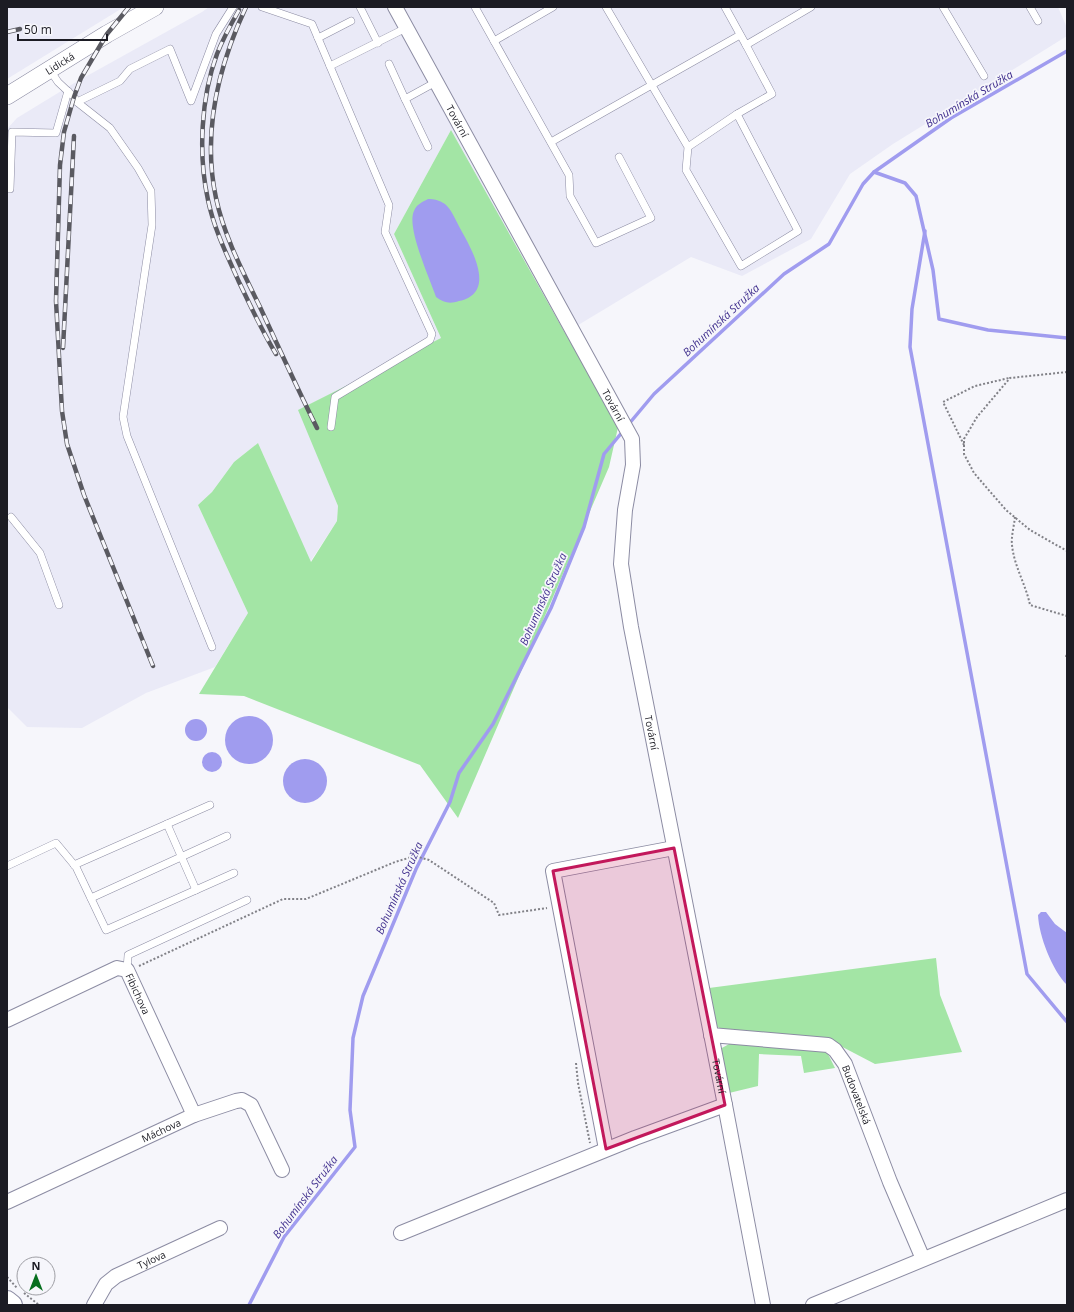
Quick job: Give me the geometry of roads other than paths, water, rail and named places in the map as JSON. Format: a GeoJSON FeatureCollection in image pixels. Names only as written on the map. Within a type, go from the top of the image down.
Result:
{"type":"FeatureCollection","features":[{"type":"Feature","properties":{"kind":"main road"},"geometry":{"type":"LineString","coordinates":[[7,1301],[12,1305]]}},
{"type":"Feature","properties":{"kind":"street","name":"Lidická"},"geometry":{"type":"LineString","coordinates":[[7,96],[125,23],[155,7]]}},
{"type":"Feature","properties":{"kind":"street","name":"Tovární"},"geometry":{"type":"LineString","coordinates":[[395,7],[632,439],[633,465],[625,510],[621,564],[631,627],[726,1105],[763,1305]]}},
{"type":"Feature","properties":{"kind":"street"},"geometry":{"type":"LineString","coordinates":[[606,1149],[553,871],[674,848]]}},
{"type":"Feature","properties":{"kind":"street","name":"Fibichova"},"geometry":{"type":"LineString","coordinates":[[7,1020],[117,968],[127,970],[194,1115]]}},
{"type":"Feature","properties":{"kind":"street","name":"Budovatelská"},"geometry":{"type":"LineString","coordinates":[[711,1035],[828,1045],[835,1050],[845,1064],[890,1182],[923,1259]]}},
{"type":"Feature","properties":{"kind":"street","name":"Máchova"},"geometry":{"type":"LineString","coordinates":[[7,1202],[194,1115],[236,1101],[247,1101],[251,1105],[282,1170]]}},
{"type":"Feature","properties":{"kind":"street"},"geometry":{"type":"LineString","coordinates":[[402,1233],[606,1149],[726,1105]]}},
{"type":"Feature","properties":{"kind":"street"},"geometry":{"type":"LineString","coordinates":[[813,1305],[1067,1200]]}},
{"type":"Feature","properties":{"kind":"street","name":"Tylova"},"geometry":{"type":"LineString","coordinates":[[94,1305],[104,1288],[116,1276],[220,1228]]}},
{"type":"Feature","properties":{"kind":"lane"},"geometry":{"type":"LineString","coordinates":[[77,102],[120,81],[130,69],[170,49],[191,101],[216,34],[233,7]]}},
{"type":"Feature","properties":{"kind":"lane"},"geometry":{"type":"LineString","coordinates":[[262,7],[312,24],[389,204],[385,232],[432,334],[430,340],[335,397],[331,427]]}},
{"type":"Feature","properties":{"kind":"lane"},"geometry":{"type":"LineString","coordinates":[[360,7],[378,43]]}},
{"type":"Feature","properties":{"kind":"lane"},"geometry":{"type":"LineString","coordinates":[[475,7],[569,175],[570,196],[596,243],[650,218],[619,157]]}},
{"type":"Feature","properties":{"kind":"lane"},"geometry":{"type":"LineString","coordinates":[[494,41],[553,7]]}},
{"type":"Feature","properties":{"kind":"lane"},"geometry":{"type":"LineString","coordinates":[[606,7],[688,147],[686,170],[741,266],[798,231],[737,114]]}},
{"type":"Feature","properties":{"kind":"lane"},"geometry":{"type":"LineString","coordinates":[[688,147],[737,114],[772,94],[724,7]]}},
{"type":"Feature","properties":{"kind":"lane"},"geometry":{"type":"LineString","coordinates":[[746,45],[811,7]]}},
{"type":"Feature","properties":{"kind":"lane"},"geometry":{"type":"LineString","coordinates":[[943,7],[984,76]]}},
{"type":"Feature","properties":{"kind":"lane"},"geometry":{"type":"LineString","coordinates":[[1030,7],[1038,21]]}},
{"type":"Feature","properties":{"kind":"lane"},"geometry":{"type":"LineString","coordinates":[[318,38],[351,21]]}},
{"type":"Feature","properties":{"kind":"lane"},"geometry":{"type":"LineString","coordinates":[[330,66],[406,28]]}},
{"type":"Feature","properties":{"kind":"lane"},"geometry":{"type":"LineString","coordinates":[[550,142],[740,35]]}},
{"type":"Feature","properties":{"kind":"lane"},"geometry":{"type":"LineString","coordinates":[[389,64],[428,147]]}},
{"type":"Feature","properties":{"kind":"lane"},"geometry":{"type":"LineString","coordinates":[[50,70],[58,82],[74,97],[77,102],[110,128],[138,168],[151,192],[152,225],[124,417],[127,436],[212,647]]}},
{"type":"Feature","properties":{"kind":"lane"},"geometry":{"type":"LineString","coordinates":[[405,99],[436,82]]}},
{"type":"Feature","properties":{"kind":"lane"},"geometry":{"type":"LineString","coordinates":[[10,190],[12,132],[56,133],[68,91]]}},
{"type":"Feature","properties":{"kind":"lane"},"geometry":{"type":"LineString","coordinates":[[11,517],[40,553],[59,605]]}},
{"type":"Feature","properties":{"kind":"lane"},"geometry":{"type":"LineString","coordinates":[[74,865],[210,805]]}},
{"type":"Feature","properties":{"kind":"lane"},"geometry":{"type":"LineString","coordinates":[[167,824],[196,890]]}},
{"type":"Feature","properties":{"kind":"lane"},"geometry":{"type":"LineString","coordinates":[[91,898],[227,836]]}},
{"type":"Feature","properties":{"kind":"lane"},"geometry":{"type":"LineString","coordinates":[[7,866],[56,844],[74,865],[106,930],[234,873]]}},
{"type":"Feature","properties":{"kind":"lane"},"geometry":{"type":"LineString","coordinates":[[127,970],[128,955],[247,900]]}},
{"type":"Feature","properties":{"kind":"waterway","name":"Bohumínská Stružka"},"geometry":{"type":"LineString","coordinates":[[628,425],[654,394],[784,274],[829,244],[863,184],[874,172],[951,118],[1067,51]]}},
{"type":"Feature","properties":{"kind":"waterway"},"geometry":{"type":"LineString","coordinates":[[874,172],[905,183],[916,196],[933,270],[939,319],[988,330],[1067,338]]}},
{"type":"Feature","properties":{"kind":"waterway"},"geometry":{"type":"LineString","coordinates":[[925,231],[912,309],[910,347],[1027,974],[1067,1022]]}},
{"type":"Feature","properties":{"kind":"waterway","name":"Bohumínská Stružka"},"geometry":{"type":"LineString","coordinates":[[249,1305],[284,1237],[355,1147],[350,1110],[353,1038],[363,996],[416,869],[450,802],[459,773],[493,724],[551,608],[584,527],[604,454],[624,430]]}},
{"type":"Feature","properties":{"kind":"railway"},"geometry":{"type":"LineString","coordinates":[[129,7],[107,34],[81,78],[64,132],[60,165],[56,301],[62,411],[67,444],[84,495],[153,666]]}},
{"type":"Feature","properties":{"kind":"railway"},"geometry":{"type":"LineString","coordinates":[[246,7],[228,53],[215,100],[211,149],[212,173],[216,198],[219,212],[235,254],[317,428]]}},
{"type":"Feature","properties":{"kind":"railway"},"geometry":{"type":"LineString","coordinates":[[239,10],[217,54],[207,89],[204,107],[202,145],[205,183],[208,200],[221,242],[252,310],[276,354]]}},
{"type":"Feature","properties":{"kind":"railway"},"geometry":{"type":"LineString","coordinates":[[7,32],[20,29]]}},
{"type":"Feature","properties":{"kind":"railway"},"geometry":{"type":"LineString","coordinates":[[63,348],[74,136]]}}]}
